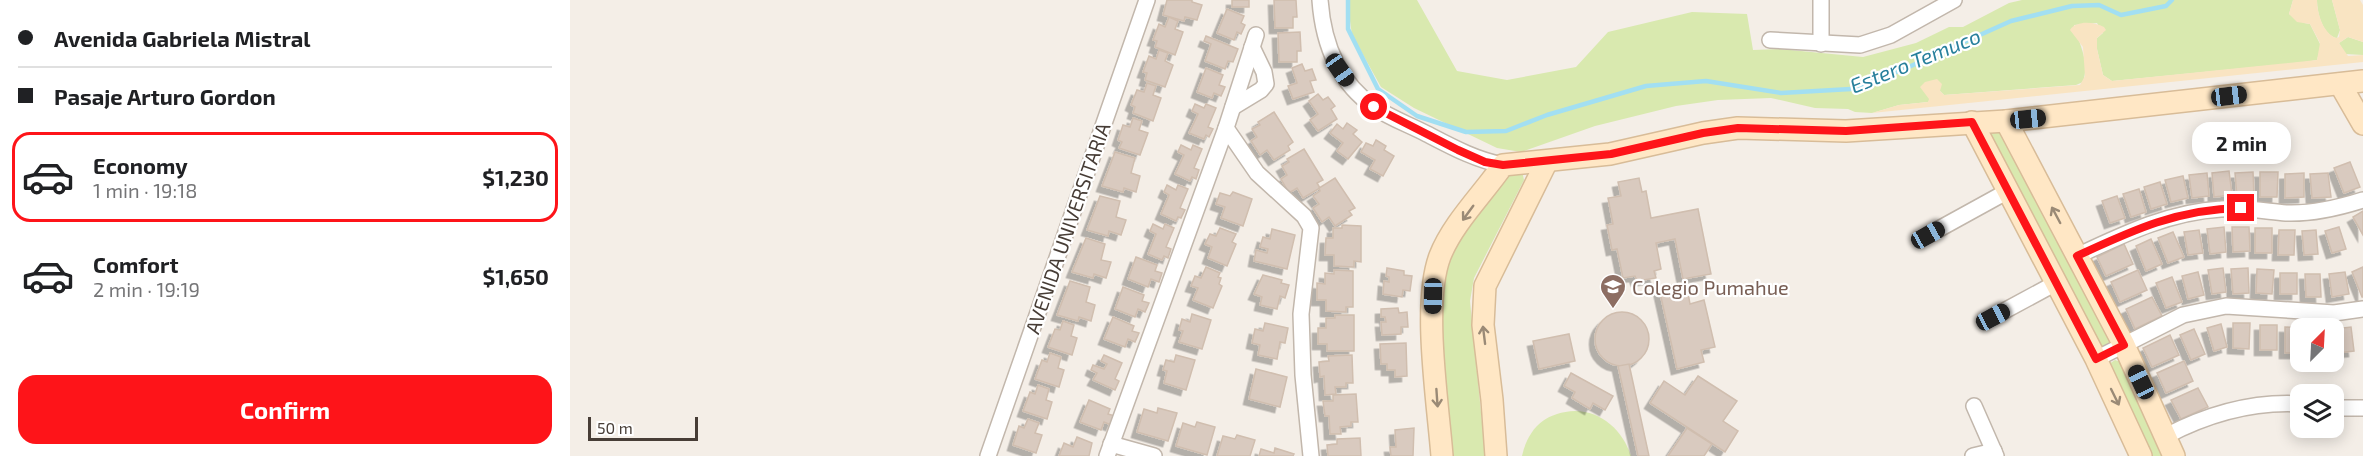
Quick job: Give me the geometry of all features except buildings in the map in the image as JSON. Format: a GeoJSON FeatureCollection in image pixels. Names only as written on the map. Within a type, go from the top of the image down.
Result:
{"type":"FeatureCollection","features":[{"type":"Feature","properties":{"kind":"street","name":"AVENIDA UNIVERSITARIA"},"geometry":{"type":"LineString","coordinates":[[988,456],[1147,0]]}},
{"type":"Feature","properties":{"kind":"street"},"geometry":{"type":"LineString","coordinates":[[1320,0],[1327,44],[1340,70],[1361,96],[1374,107],[1458,150],[1485,162],[1503,165],[1611,154],[1703,133],[1738,128],[1846,131],[2006,121],[2363,81]]}},
{"type":"Feature","properties":{"kind":"street"},"geometry":{"type":"LineString","coordinates":[[1821,0],[1821,44]]}},
{"type":"Feature","properties":{"kind":"street"},"geometry":{"type":"LineString","coordinates":[[1770,40],[1854,45],[1878,40],[1954,0]]}},
{"type":"Feature","properties":{"kind":"street"},"geometry":{"type":"LineString","coordinates":[[1154,456],[1109,450],[1226,128],[1254,41],[1266,84],[1261,90],[1233,107]]}},
{"type":"Feature","properties":{"kind":"street"},"geometry":{"type":"LineString","coordinates":[[2340,84],[2363,124]]}},
{"type":"Feature","properties":{"kind":"street"},"geometry":{"type":"LineString","coordinates":[[2006,121],[2124,345],[2174,456]]}},
{"type":"Feature","properties":{"kind":"street"},"geometry":{"type":"LineString","coordinates":[[1972,122],[2096,359],[2141,456]]}},
{"type":"Feature","properties":{"kind":"street"},"geometry":{"type":"LineString","coordinates":[[1226,128],[1257,173],[1304,216],[1311,228],[1301,314],[1303,375],[1311,456]]}},
{"type":"Feature","properties":{"kind":"street"},"geometry":{"type":"LineString","coordinates":[[1496,456],[1483,325],[1485,286],[1547,161]]}},
{"type":"Feature","properties":{"kind":"street"},"geometry":{"type":"LineString","coordinates":[[1442,456],[1433,328],[1433,280],[1441,254],[1451,237],[1503,165]]}},
{"type":"Feature","properties":{"kind":"street"},"geometry":{"type":"LineString","coordinates":[[1928,235],[2008,191]]}},
{"type":"Feature","properties":{"kind":"street"},"geometry":{"type":"LineString","coordinates":[[2077,256],[2149,223],[2188,213],[2241,208],[2301,213],[2331,209],[2363,200]]}},
{"type":"Feature","properties":{"kind":"street"},"geometry":{"type":"LineString","coordinates":[[1993,317],[2056,283]]}},
{"type":"Feature","properties":{"kind":"street"},"geometry":{"type":"LineString","coordinates":[[2096,359],[2183,315],[2226,306],[2334,313],[2363,309]]}},
{"type":"Feature","properties":{"kind":"street"},"geometry":{"type":"LineString","coordinates":[[2166,436],[2201,420],[2238,409],[2290,405]]}},
{"type":"Feature","properties":{"kind":"street"},"geometry":{"type":"LineString","coordinates":[[1973,456],[1995,454],[1974,406]]}},
{"type":"Feature","properties":{"kind":"street"},"geometry":{"type":"LineString","coordinates":[[2344,408],[2363,408]]}},
{"type":"Feature","properties":{"kind":"green space"},"geometry":{"type":"Polygon","coordinates":[[[1347,0],[1417,0],[1457,71],[1507,80],[1576,67],[1608,32],[1692,12],[1747,14],[1753,50],[1780,49],[1863,57],[1916,43],[1949,27],[1963,27],[2009,3],[2022,0],[2293,0],[2289,14],[2310,24],[2321,46],[2317,60],[2112,81],[2103,75],[2097,38],[2103,33],[2097,23],[2074,25],[2085,67],[2083,82],[2076,85],[1944,95],[1940,91],[1928,102],[1899,105],[1872,113],[1855,112],[1848,109],[1815,108],[1771,98],[1718,100],[1676,106],[1595,126],[1521,152],[1497,148],[1414,108],[1381,87],[1352,35],[1347,0]]]}},
{"type":"Feature","properties":{"kind":"green space"},"geometry":{"type":"Polygon","coordinates":[[[2317,0],[2332,0],[2340,30],[2337,38],[2325,29],[2318,11],[2317,0]]]}},
{"type":"Feature","properties":{"kind":"green space"},"geometry":{"type":"Polygon","coordinates":[[[2348,37],[2363,42],[2363,55],[2345,54],[2339,43],[2348,37]]]}},
{"type":"Feature","properties":{"kind":"green space"},"geometry":{"type":"Polygon","coordinates":[[[1997,130],[2002,131],[2110,341],[2108,349],[2101,349],[1991,139],[1991,133],[1997,130]]]}},
{"type":"Feature","properties":{"kind":"green space"},"geometry":{"type":"Polygon","coordinates":[[[1508,171],[1522,171],[1524,180],[1474,278],[1470,301],[1485,453],[1484,456],[1450,456],[1440,282],[1454,244],[1508,171]]]}},
{"type":"Feature","properties":{"kind":"green space"},"geometry":{"type":"Polygon","coordinates":[[[2115,360],[2121,362],[2163,456],[2151,456],[2109,364],[2115,360]]]}},
{"type":"Feature","properties":{"kind":"green space"},"geometry":{"type":"Polygon","coordinates":[[[1575,411],[1594,415],[1610,424],[1623,438],[1631,456],[1522,456],[1529,437],[1540,423],[1555,415],[1575,411]]]}},
{"type":"Feature","properties":{"kind":"sand"},"geometry":{"type":"Polygon","coordinates":[[[2293,0],[2317,0],[2322,22],[2328,32],[2336,38],[2339,37],[2340,30],[2332,0],[2360,0],[2363,5],[2363,42],[2348,37],[2339,43],[2348,56],[2363,55],[2363,62],[1872,113],[1899,105],[1928,102],[1929,99],[1920,87],[1925,82],[1937,79],[1942,84],[1940,91],[1944,95],[2080,85],[2085,76],[2083,47],[2070,30],[2081,23],[2095,24],[2106,30],[2097,38],[2097,49],[2103,75],[2112,81],[2317,60],[2320,43],[2310,24],[2297,22],[2289,14],[2293,0]]]}},
{"type":"Feature","properties":{"kind":"waterway","name":"Estero Temuco"},"geometry":{"type":"LineString","coordinates":[[1348,0],[1348,29],[1378,89],[1417,116],[1466,132],[1506,131],[1547,115],[1646,86],[1706,81],[1781,93],[1851,89],[1902,70],[2011,21],[2072,6],[2099,5],[2121,15],[2166,6],[2172,0]]}},
{"type":"Feature","properties":{"kind":"place","name":"Colegio Pumahue"},"geometry":{"type":"Point","coordinates":[1613,310]}},
{"type":"Feature","properties":{"kind":"route"},"geometry":{"type":"LineString","coordinates":[[1374,107],[1458,150],[1485,162],[1503,165],[1611,154],[1703,133],[1738,128],[1846,131],[1972,122],[2096,359],[2124,345],[2077,256],[2149,223],[2206,210],[2241,208]]}}]}
